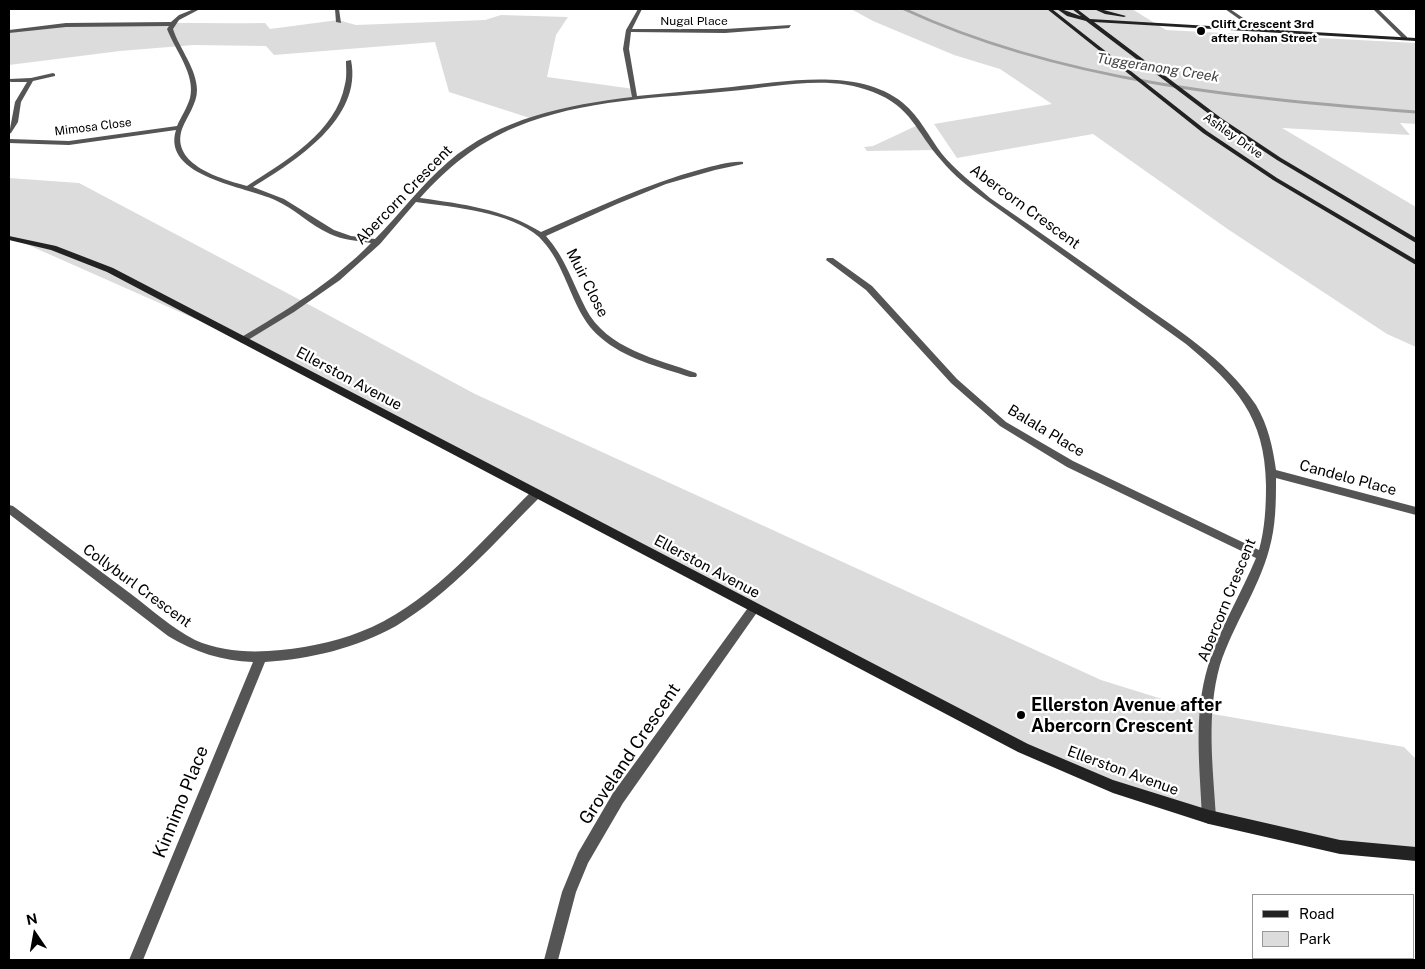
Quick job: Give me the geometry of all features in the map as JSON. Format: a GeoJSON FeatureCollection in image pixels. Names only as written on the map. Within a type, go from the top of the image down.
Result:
{"type":"FeatureCollection","features":[{"type":"Feature","properties":{"kind":"street"},"geometry":{"type":"LineString","coordinates":[[198,9],[177,18],[171,24],[170,31],[195,90],[193,102],[179,128],[178,147],[191,165],[218,178],[277,198],[328,230],[349,238],[377,242]]}},
{"type":"Feature","properties":{"kind":"street"},"geometry":{"type":"LineString","coordinates":[[337,9],[339,22]]}},
{"type":"Feature","properties":{"kind":"street"},"geometry":{"type":"LineString","coordinates":[[481,10],[492,9]]}},
{"type":"Feature","properties":{"kind":"street"},"geometry":{"type":"LineString","coordinates":[[635,98],[626,49],[629,30],[640,9]]}},
{"type":"Feature","properties":{"kind":"street","name":"Ashley Drive"},"geometry":{"type":"LineString","coordinates":[[1049,9],[1205,132],[1275,179],[1416,263]]}},
{"type":"Feature","properties":{"kind":"street"},"geometry":{"type":"LineString","coordinates":[[1059,9],[1089,20],[1251,25],[1297,28],[1331,33]]}},
{"type":"Feature","properties":{"kind":"street"},"geometry":{"type":"LineString","coordinates":[[1074,9],[1082,17]]}},
{"type":"Feature","properties":{"kind":"street"},"geometry":{"type":"LineString","coordinates":[[1096,9],[1115,15],[1153,22]]}},
{"type":"Feature","properties":{"kind":"street"},"geometry":{"type":"LineString","coordinates":[[1227,9],[1258,30]]}},
{"type":"Feature","properties":{"kind":"street"},"geometry":{"type":"LineString","coordinates":[[1375,9],[1405,38]]}},
{"type":"Feature","properties":{"kind":"street"},"geometry":{"type":"LineString","coordinates":[[1082,36],[1076,24],[1076,21],[1082,17],[1416,39]]}},
{"type":"Feature","properties":{"kind":"street","name":"Ashley Drive"},"geometry":{"type":"LineString","coordinates":[[1089,20],[1200,105],[1279,159],[1416,241]]}},
{"type":"Feature","properties":{"kind":"street"},"geometry":{"type":"LineString","coordinates":[[1105,33],[1115,27],[1153,22]]}},
{"type":"Feature","properties":{"kind":"street"},"geometry":{"type":"LineString","coordinates":[[9,31],[66,25],[171,24]]}},
{"type":"Feature","properties":{"kind":"street","name":"Nugal Place"},"geometry":{"type":"LineString","coordinates":[[629,30],[725,31],[789,26]]}},
{"type":"Feature","properties":{"kind":"street"},"geometry":{"type":"LineString","coordinates":[[249,187],[300,153],[330,124],[345,98],[350,73],[349,61]]}},
{"type":"Feature","properties":{"kind":"street"},"geometry":{"type":"LineString","coordinates":[[11,80],[31,80],[53,75]]}},
{"type":"Feature","properties":{"kind":"street"},"geometry":{"type":"LineString","coordinates":[[9,132],[17,117],[17,105],[31,80]]}},
{"type":"Feature","properties":{"kind":"street","name":"Abercorn Crescent"},"geometry":{"type":"LineString","coordinates":[[243,340],[332,283],[377,242],[462,154],[510,127],[567,109],[635,98],[821,82],[862,87],[895,100],[906,108],[942,158],[962,178],[1189,342],[1219,367],[1244,394],[1262,425],[1268,441],[1272,473],[1270,524],[1262,556],[1225,634],[1210,682],[1206,741],[1209,817]]}},
{"type":"Feature","properties":{"kind":"street","name":"Mimosa Close"},"geometry":{"type":"LineString","coordinates":[[9,141],[69,143],[179,128]]}},
{"type":"Feature","properties":{"kind":"street"},"geometry":{"type":"LineString","coordinates":[[541,235],[654,185],[715,167],[741,163]]}},
{"type":"Feature","properties":{"kind":"street","name":"Muir Close"},"geometry":{"type":"LineString","coordinates":[[416,200],[489,211],[512,219],[541,235],[559,256],[584,312],[594,328],[622,348],[693,375]]}},
{"type":"Feature","properties":{"kind":"street","name":"Ellerston Avenue"},"geometry":{"type":"LineString","coordinates":[[9,238],[59,250],[110,270],[1023,748],[1113,786],[1209,817],[1340,847],[1416,854]]}},
{"type":"Feature","properties":{"kind":"street","name":"Balala Place"},"geometry":{"type":"LineString","coordinates":[[830,260],[869,288],[959,386],[1003,424],[1070,464],[1262,556]]}},
{"type":"Feature","properties":{"kind":"street","name":"Candelo Place"},"geometry":{"type":"LineString","coordinates":[[1272,473],[1416,511]]}},
{"type":"Feature","properties":{"kind":"street","name":"Collyburl Crescent"},"geometry":{"type":"LineString","coordinates":[[9,509],[171,632],[201,648],[220,653],[261,658],[310,652],[335,646],[383,627],[398,618],[442,584],[536,494]]}},
{"type":"Feature","properties":{"kind":"street","name":"Groveland Crescent"},"geometry":{"type":"LineString","coordinates":[[551,960],[569,892],[583,858],[618,798],[754,608]]}},
{"type":"Feature","properties":{"kind":"street","name":"Kinnimo Place"},"geometry":{"type":"LineString","coordinates":[[136,960],[261,658]]}},
{"type":"Feature","properties":{"kind":"green space"},"geometry":{"type":"Polygon","coordinates":[[[851,9],[1132,9],[1166,30],[1416,43],[1416,124],[1400,123],[1410,135],[1282,128],[1416,207],[1416,347],[1387,334],[1229,230],[1093,134],[957,158],[934,124],[1052,104],[1000,69],[954,55],[873,21],[851,9]]]}},
{"type":"Feature","properties":{"kind":"green space"},"geometry":{"type":"Polygon","coordinates":[[[501,15],[568,17],[556,35],[547,77],[634,89],[635,98],[574,108],[533,119],[449,92],[435,42],[274,55],[266,46],[193,45],[120,51],[9,65],[9,31],[72,25],[137,23],[265,23],[270,29],[338,20],[356,25],[485,20],[501,15]]]}},
{"type":"Feature","properties":{"kind":"green space"},"geometry":{"type":"Polygon","coordinates":[[[918,125],[936,150],[867,151],[864,147],[873,146],[918,125]]]}},
{"type":"Feature","properties":{"kind":"green space"},"geometry":{"type":"Polygon","coordinates":[[[9,178],[79,183],[475,394],[1101,680],[1207,713],[1404,747],[1416,759],[1416,852],[1376,850],[1141,795],[947,708],[243,340],[9,238],[9,178]]]}},
{"type":"Feature","properties":{"kind":"waterway","name":"Tuggeranong Creek"},"geometry":{"type":"LineString","coordinates":[[904,9],[965,34],[1027,54],[1155,83],[1220,93],[1416,112]]}},
{"type":"Feature","properties":{"kind":"place","name":"Clift Crescent 3rd after Rohan Street"},"geometry":{"type":"Point","coordinates":[1201,31]}},
{"type":"Feature","properties":{"kind":"place","name":"Ellerston Avenue after Abercorn Crescent"},"geometry":{"type":"Point","coordinates":[1021,715]}}]}
